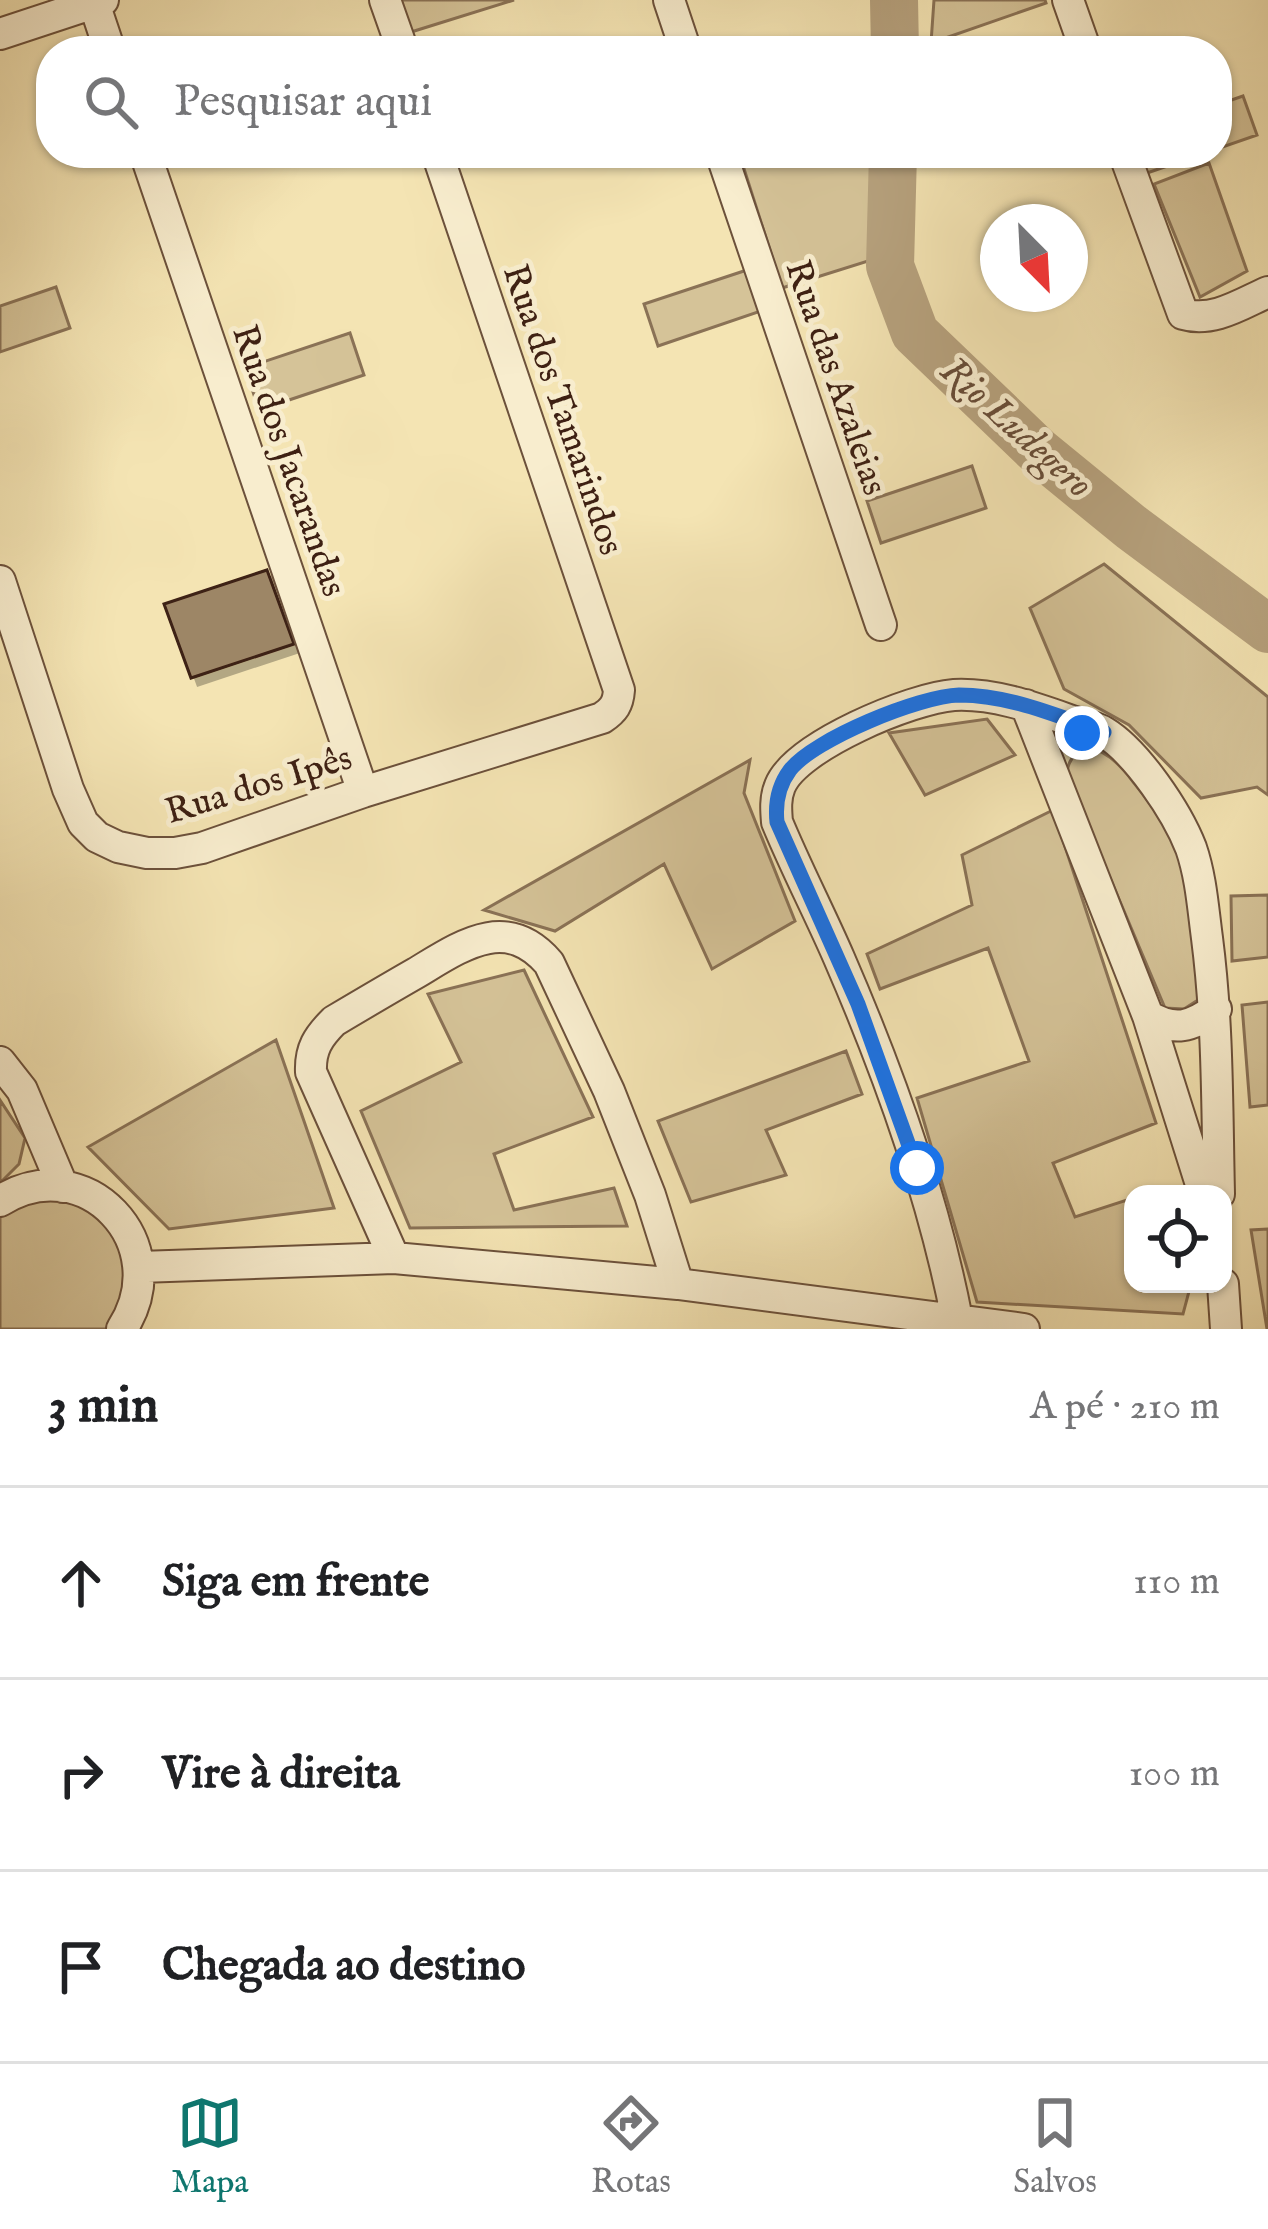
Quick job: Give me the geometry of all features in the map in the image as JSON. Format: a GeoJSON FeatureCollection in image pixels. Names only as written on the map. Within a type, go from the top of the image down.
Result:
{"type":"FeatureCollection","features":[{"type":"Feature","properties":{"kind":"street"},"geometry":{"type":"LineString","coordinates":[[385,0],[398,36]]}},
{"type":"Feature","properties":{"kind":"street"},"geometry":{"type":"LineString","coordinates":[[669,0],[681,36]]}},
{"type":"Feature","properties":{"kind":"street"},"geometry":{"type":"LineString","coordinates":[[1068,0],[1081,36]]}},
{"type":"Feature","properties":{"kind":"street"},"geometry":{"type":"LineString","coordinates":[[0,34],[96,1],[106,36]]}},
{"type":"Feature","properties":{"kind":"street","name":"Rua dos Jacarandas"},"geometry":{"type":"LineString","coordinates":[[150,168],[363,792]]}},
{"type":"Feature","properties":{"kind":"street","name":"Rua dos Tamarindos"},"geometry":{"type":"LineString","coordinates":[[442,168],[620,690]]}},
{"type":"Feature","properties":{"kind":"street","name":"Rua das Azaleias"},"geometry":{"type":"LineString","coordinates":[[726,168],[881,626]]}},
{"type":"Feature","properties":{"kind":"street"},"geometry":{"type":"LineString","coordinates":[[1129,168],[1183,314],[1214,316],[1268,292]]}},
{"type":"Feature","properties":{"kind":"street","name":"Rua dos Ipês"},"geometry":{"type":"LineString","coordinates":[[0,581],[83,823],[118,847],[147,853],[202,848],[602,718],[618,704],[620,690]]}},
{"type":"Feature","properties":{"kind":"street"},"geometry":{"type":"LineString","coordinates":[[957,1319],[946,1260],[886,1079],[844,970],[777,822],[780,786],[808,753],[889,713],[955,695],[1026,705],[1104,732],[1135,760],[1158,787],[1191,848],[1201,887],[1216,1009],[1219,1185]]}},
{"type":"Feature","properties":{"kind":"street"},"geometry":{"type":"LineString","coordinates":[[1026,705],[1148,1016],[1201,1185]]}},
{"type":"Feature","properties":{"kind":"street"},"geometry":{"type":"LineString","coordinates":[[1051,767],[1055,749],[1065,740],[1104,732]]}},
{"type":"Feature","properties":{"kind":"street"},"geometry":{"type":"LineString","coordinates":[[394,1258],[311,1072],[313,1049],[334,1022],[436,961],[481,939],[504,937],[518,939],[549,963],[609,1091],[678,1284]]}},
{"type":"Feature","properties":{"kind":"street"},"geometry":{"type":"LineString","coordinates":[[1148,1016],[1177,1027],[1216,1009]]}},
{"type":"Feature","properties":{"kind":"street"},"geometry":{"type":"LineString","coordinates":[[0,1062],[22,1090],[63,1186]]}},
{"type":"Feature","properties":{"kind":"street"},"geometry":{"type":"LineString","coordinates":[[0,1201],[37,1186],[63,1186],[92,1196],[115,1213],[132,1238],[140,1267],[138,1297],[122,1329]]}},
{"type":"Feature","properties":{"kind":"street"},"geometry":{"type":"LineString","coordinates":[[140,1267],[394,1258],[678,1284],[1024,1329]]}},
{"type":"Feature","properties":{"kind":"street"},"geometry":{"type":"LineString","coordinates":[[1223,1293],[1226,1329]]}},
{"type":"Feature","properties":{"kind":"shaded area"},"geometry":{"type":"Polygon","coordinates":[[[401,0],[514,0],[411,32],[401,0]]]}},
{"type":"Feature","properties":{"kind":"shaded area"},"geometry":{"type":"Polygon","coordinates":[[[934,0],[1046,3],[951,36],[931,36],[934,0]]]}},
{"type":"Feature","properties":{"kind":"shaded area"},"geometry":{"type":"Polygon","coordinates":[[[1243,96],[1257,135],[1232,144],[1232,100],[1243,96]]]}},
{"type":"Feature","properties":{"kind":"shaded area"},"geometry":{"type":"Polygon","coordinates":[[[744,168],[871,168],[881,257],[782,288],[744,168]]]}},
{"type":"Feature","properties":{"kind":"shaded area"},"geometry":{"type":"Polygon","coordinates":[[[1196,168],[1211,168],[1247,271],[1200,297],[1154,184],[1196,168]]]}},
{"type":"Feature","properties":{"kind":"shaded area"},"geometry":{"type":"Polygon","coordinates":[[[750,269],[764,310],[658,346],[644,304],[750,269]]]}},
{"type":"Feature","properties":{"kind":"shaded area"},"geometry":{"type":"Polygon","coordinates":[[[56,287],[70,328],[0,352],[0,306],[56,287]]]}},
{"type":"Feature","properties":{"kind":"shaded area"},"geometry":{"type":"Polygon","coordinates":[[[350,333],[364,375],[259,410],[245,368],[350,333]]]}},
{"type":"Feature","properties":{"kind":"shaded area"},"geometry":{"type":"Polygon","coordinates":[[[972,466],[986,508],[881,543],[867,501],[972,466]]]}},
{"type":"Feature","properties":{"kind":"shaded area"},"geometry":{"type":"Polygon","coordinates":[[[1104,564],[1268,697],[1268,795],[1257,787],[1201,798],[1129,725],[1064,689],[1030,608],[1104,564]]]}},
{"type":"Feature","properties":{"kind":"shaded area"},"geometry":{"type":"Polygon","coordinates":[[[987,719],[1015,755],[925,795],[889,733],[987,719]]]}},
{"type":"Feature","properties":{"kind":"shaded area"},"geometry":{"type":"Polygon","coordinates":[[[1091,748],[1110,757],[1130,777],[1160,818],[1180,857],[1191,898],[1201,998],[1184,1009],[1165,1008],[1067,776],[1073,757],[1091,748]]]}},
{"type":"Feature","properties":{"kind":"shaded area"},"geometry":{"type":"Polygon","coordinates":[[[750,760],[744,793],[795,921],[712,969],[664,864],[555,931],[484,910],[750,760]]]}},
{"type":"Feature","properties":{"kind":"shaded area"},"geometry":{"type":"Polygon","coordinates":[[[1053,810],[1156,1123],[1053,1163],[1075,1217],[1124,1201],[1124,1293],[1189,1293],[1183,1314],[977,1302],[917,1098],[1029,1061],[988,948],[880,989],[867,954],[972,905],[962,855],[1053,810]]]}},
{"type":"Feature","properties":{"kind":"shaded area"},"geometry":{"type":"Polygon","coordinates":[[[1268,895],[1268,957],[1232,961],[1231,896],[1268,895]]]}},
{"type":"Feature","properties":{"kind":"shaded area"},"geometry":{"type":"Polygon","coordinates":[[[524,970],[593,1117],[494,1154],[514,1210],[614,1188],[627,1226],[410,1228],[361,1111],[461,1062],[428,994],[524,970]]]}},
{"type":"Feature","properties":{"kind":"shaded area"},"geometry":{"type":"Polygon","coordinates":[[[1268,1002],[1268,1105],[1250,1107],[1242,1005],[1268,1002]]]}},
{"type":"Feature","properties":{"kind":"shaded area"},"geometry":{"type":"Polygon","coordinates":[[[276,1040],[334,1208],[169,1229],[88,1147],[276,1040]]]}},
{"type":"Feature","properties":{"kind":"shaded area"},"geometry":{"type":"Polygon","coordinates":[[[846,1051],[862,1094],[766,1130],[786,1175],[691,1202],[658,1121],[846,1051]]]}},
{"type":"Feature","properties":{"kind":"shaded area"},"geometry":{"type":"Polygon","coordinates":[[[0,1100],[25,1138],[19,1164],[0,1183],[0,1100]]]}},
{"type":"Feature","properties":{"kind":"shaded area"},"geometry":{"type":"Polygon","coordinates":[[[38,1196],[88,1205],[122,1241],[129,1290],[110,1329],[0,1329],[0,1213],[38,1196]]]}},
{"type":"Feature","properties":{"kind":"shaded area"},"geometry":{"type":"Polygon","coordinates":[[[1268,1229],[1268,1329],[1267,1329],[1251,1230],[1268,1229]]]}},
{"type":"Feature","properties":{"kind":"building"},"geometry":{"type":"Polygon","coordinates":[[[267,570],[294,644],[191,678],[164,604],[267,570]]]}},
{"type":"Feature","properties":{"kind":"waterway","name":"Rio Ludegero"},"geometry":{"type":"LineString","coordinates":[[894,0],[895,36]]}},
{"type":"Feature","properties":{"kind":"waterway","name":"Rio Ludegero"},"geometry":{"type":"LineString","coordinates":[[893,168],[890,266],[915,333],[1038,451],[1268,629]]}},
{"type":"Feature","properties":{"kind":"route"},"geometry":{"type":"LineString","coordinates":[[917,1168],[858,1004],[777,822],[780,786],[808,753],[927,699],[982,696],[1026,705],[1104,732],[1082,733]]}}]}
